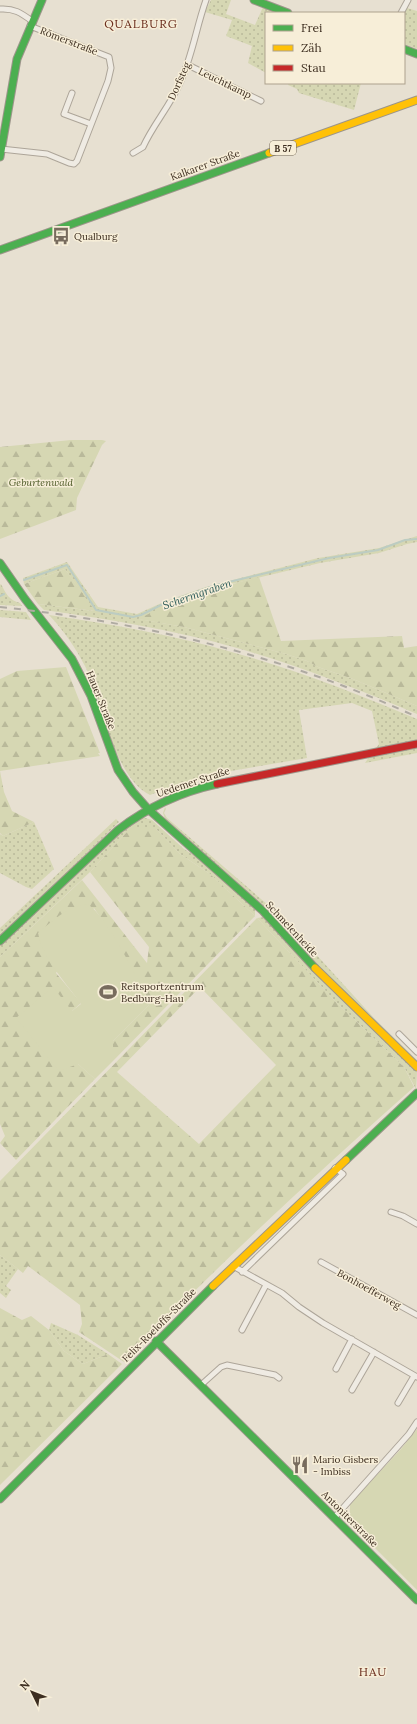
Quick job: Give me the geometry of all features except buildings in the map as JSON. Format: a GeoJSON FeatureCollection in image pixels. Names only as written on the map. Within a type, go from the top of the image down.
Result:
{"type":"FeatureCollection","features":[{"type":"Feature","properties":{"kind":"street"},"geometry":{"type":"LineString","coordinates":[[1,153],[18,59],[42,0]]}},
{"type":"Feature","properties":{"kind":"street","name":"Dorfsteg"},"geometry":{"type":"LineString","coordinates":[[133,153],[143,147],[167,107],[188,65],[197,25],[206,0]]}},
{"type":"Feature","properties":{"kind":"street"},"geometry":{"type":"LineString","coordinates":[[256,0],[286,12]]}},
{"type":"Feature","properties":{"kind":"street"},"geometry":{"type":"LineString","coordinates":[[402,12],[408,0]]}},
{"type":"Feature","properties":{"kind":"street"},"geometry":{"type":"LineString","coordinates":[[0,9],[9,8],[16,10],[31,24]]}},
{"type":"Feature","properties":{"kind":"street","name":"Römerstraße"},"geometry":{"type":"LineString","coordinates":[[1,153],[47,154],[74,164],[77,160],[108,81],[111,68],[109,57],[31,24]]}},
{"type":"Feature","properties":{"kind":"street"},"geometry":{"type":"LineString","coordinates":[[405,49],[417,54]]}},
{"type":"Feature","properties":{"kind":"street","name":"Leuchtkamp"},"geometry":{"type":"LineString","coordinates":[[188,65],[261,101]]}},
{"type":"Feature","properties":{"kind":"street"},"geometry":{"type":"LineString","coordinates":[[72,93],[64,114],[91,124]]}},
{"type":"Feature","properties":{"kind":"street","name":"Kalkarer Straße"},"geometry":{"type":"LineString","coordinates":[[0,250],[417,100]]}},
{"type":"Feature","properties":{"kind":"street","name":"Hauer Straße"},"geometry":{"type":"LineString","coordinates":[[0,563],[25,599],[72,659],[86,685],[118,770],[133,792],[148,809]]}},
{"type":"Feature","properties":{"kind":"street","name":"Uedemer Straße"},"geometry":{"type":"LineString","coordinates":[[0,941],[118,830],[148,809],[163,801],[221,782],[417,744]]}},
{"type":"Feature","properties":{"kind":"street","name":"Schmelenheide"},"geometry":{"type":"LineString","coordinates":[[148,809],[262,911],[319,972],[417,1067]]}},
{"type":"Feature","properties":{"kind":"street"},"geometry":{"type":"LineString","coordinates":[[399,1034],[417,1052]]}},
{"type":"Feature","properties":{"kind":"street","name":"Felix-Roeloffs-Straße"},"geometry":{"type":"LineString","coordinates":[[0,1499],[156,1341],[233,1266],[335,1168],[417,1094]]}},
{"type":"Feature","properties":{"kind":"street"},"geometry":{"type":"LineString","coordinates":[[242,1272],[343,1174],[335,1168]]}},
{"type":"Feature","properties":{"kind":"street"},"geometry":{"type":"LineString","coordinates":[[390,1212],[404,1216],[417,1224]]}},
{"type":"Feature","properties":{"kind":"street","name":"Bonhoefferweg"},"geometry":{"type":"LineString","coordinates":[[321,1262],[417,1315]]}},
{"type":"Feature","properties":{"kind":"street"},"geometry":{"type":"LineString","coordinates":[[233,1266],[282,1293],[305,1311],[416,1377],[398,1404]]}},
{"type":"Feature","properties":{"kind":"street"},"geometry":{"type":"LineString","coordinates":[[242,1330],[266,1285]]}},
{"type":"Feature","properties":{"kind":"street"},"geometry":{"type":"LineString","coordinates":[[336,1369],[352,1339]]}},
{"type":"Feature","properties":{"kind":"street","name":"Antoniterstraße"},"geometry":{"type":"LineString","coordinates":[[156,1341],[417,1600]]}},
{"type":"Feature","properties":{"kind":"street"},"geometry":{"type":"LineString","coordinates":[[352,1390],[374,1352]]}},
{"type":"Feature","properties":{"kind":"street"},"geometry":{"type":"LineString","coordinates":[[201,1385],[227,1364],[275,1375],[279,1378]]}},
{"type":"Feature","properties":{"kind":"street"},"geometry":{"type":"LineString","coordinates":[[334,1518],[409,1434],[417,1422]]}},
{"type":"Feature","properties":{"kind":"green space"},"geometry":{"type":"Polygon","coordinates":[[[211,0],[231,0],[226,14],[255,25],[263,7],[276,12],[265,12],[265,72],[248,63],[252,46],[226,36],[232,20],[205,12],[211,0]]]}},
{"type":"Feature","properties":{"kind":"green space"},"geometry":{"type":"Polygon","coordinates":[[[407,8],[417,11],[417,49],[405,44],[405,12],[407,8]]]}},
{"type":"Feature","properties":{"kind":"green space"},"geometry":{"type":"Polygon","coordinates":[[[361,84],[354,110],[299,93],[297,89],[288,85],[361,84]]]}},
{"type":"Feature","properties":{"kind":"green space","name":"Geburtenwald"},"geometry":{"type":"Polygon","coordinates":[[[71,440],[106,441],[102,445],[77,498],[76,510],[0,539],[0,447],[71,440]]]}},
{"type":"Feature","properties":{"kind":"green space"},"geometry":{"type":"Polygon","coordinates":[[[417,536],[417,542],[379,553],[320,563],[223,586],[139,619],[184,627],[307,661],[318,667],[353,679],[417,706],[417,714],[328,678],[237,648],[141,626],[44,610],[38,604],[94,611],[65,569],[24,584],[23,578],[67,562],[98,607],[137,614],[166,601],[206,587],[318,558],[379,548],[417,536]]]}},
{"type":"Feature","properties":{"kind":"green space"},"geometry":{"type":"Polygon","coordinates":[[[65,569],[95,611],[38,604],[24,584],[65,569]]]}},
{"type":"Feature","properties":{"kind":"green space"},"geometry":{"type":"Polygon","coordinates":[[[259,577],[281,641],[402,636],[404,648],[417,646],[417,706],[353,679],[286,654],[184,627],[138,619],[197,595],[259,577]]]}},
{"type":"Feature","properties":{"kind":"green space"},"geometry":{"type":"Polygon","coordinates":[[[1,584],[8,596],[20,603],[22,606],[0,605],[1,584]]]}},
{"type":"Feature","properties":{"kind":"green space"},"geometry":{"type":"Polygon","coordinates":[[[0,610],[26,612],[31,620],[0,617],[0,610]]]}},
{"type":"Feature","properties":{"kind":"green space"},"geometry":{"type":"Polygon","coordinates":[[[49,615],[166,635],[258,660],[304,675],[417,719],[417,742],[374,751],[379,744],[372,711],[352,703],[299,710],[307,758],[225,772],[184,784],[183,782],[150,795],[138,786],[127,773],[110,738],[86,668],[60,627],[49,615]]]}},
{"type":"Feature","properties":{"kind":"green space"},"geometry":{"type":"Polygon","coordinates":[[[66,667],[100,756],[0,771],[0,679],[17,671],[66,667]]]}},
{"type":"Feature","properties":{"kind":"green space"},"geometry":{"type":"Polygon","coordinates":[[[417,747],[417,753],[365,763],[369,757],[417,747]]]}},
{"type":"Feature","properties":{"kind":"green space"},"geometry":{"type":"Polygon","coordinates":[[[0,771],[4,792],[12,811],[34,822],[3,836],[0,833],[0,771]]]}},
{"type":"Feature","properties":{"kind":"green space"},"geometry":{"type":"Polygon","coordinates":[[[165,807],[166,809],[164,813],[167,818],[282,917],[374,1018],[417,1060],[417,1063],[355,1004],[246,891],[165,819],[163,813],[165,807]]]}},
{"type":"Feature","properties":{"kind":"green space"},"geometry":{"type":"Polygon","coordinates":[[[142,817],[152,820],[184,849],[203,861],[255,908],[255,916],[210,874],[180,854],[156,829],[126,833],[90,872],[0,957],[0,945],[124,829],[142,817]]]}},
{"type":"Feature","properties":{"kind":"green space"},"geometry":{"type":"Polygon","coordinates":[[[116,819],[119,822],[0,937],[0,928],[116,819]]]}},
{"type":"Feature","properties":{"kind":"green space"},"geometry":{"type":"Polygon","coordinates":[[[34,822],[54,869],[32,889],[0,873],[0,834],[3,836],[34,822]]]}},
{"type":"Feature","properties":{"kind":"green space"},"geometry":{"type":"Polygon","coordinates":[[[134,827],[150,827],[156,829],[180,854],[210,874],[255,916],[113,1061],[113,1041],[149,1005],[147,997],[112,935],[94,908],[56,973],[81,1003],[72,1011],[78,1064],[95,1079],[16,1160],[0,1143],[5,1136],[0,1124],[0,957],[82,880],[147,963],[149,947],[90,872],[126,833],[134,827]]]}},
{"type":"Feature","properties":{"kind":"green space","name":"Reitsportzentrum Bedburg-Hau"},"geometry":{"type":"Polygon","coordinates":[[[87,904],[102,919],[111,932],[142,987],[149,1005],[113,1041],[113,1061],[95,1079],[78,1064],[59,1071],[16,1018],[53,987],[72,1011],[81,1004],[50,962],[38,933],[67,911],[87,904]]]}},
{"type":"Feature","properties":{"kind":"green space"},"geometry":{"type":"Polygon","coordinates":[[[264,917],[312,970],[417,1072],[416,1089],[404,1067],[335,1001],[257,918],[264,917]]]}},
{"type":"Feature","properties":{"kind":"green space"},"geometry":{"type":"Polygon","coordinates":[[[257,918],[335,1001],[404,1067],[414,1087],[266,1222],[194,1291],[124,1362],[79,1332],[82,1324],[80,1305],[28,1266],[23,1273],[0,1255],[0,1181],[257,918]],[[200,987],[117,1072],[199,1144],[276,1065],[200,987]]]}},
{"type":"Feature","properties":{"kind":"green space"},"geometry":{"type":"Polygon","coordinates":[[[0,1255],[18,1269],[6,1286],[11,1290],[6,1298],[0,1293],[0,1255]]]}},
{"type":"Feature","properties":{"kind":"green space"},"geometry":{"type":"Polygon","coordinates":[[[0,1308],[22,1320],[31,1316],[49,1330],[64,1351],[83,1364],[108,1354],[122,1364],[0,1485],[0,1308]]]}},
{"type":"Feature","properties":{"kind":"green space"},"geometry":{"type":"Polygon","coordinates":[[[51,1323],[78,1335],[108,1354],[83,1364],[64,1351],[49,1330],[51,1323]]]}},
{"type":"Feature","properties":{"kind":"green space"},"geometry":{"type":"Polygon","coordinates":[[[417,1429],[417,1590],[350,1523],[350,1504],[401,1449],[417,1429]]]}},
{"type":"Feature","properties":{"kind":"waterway","name":"Schermgraben"},"geometry":{"type":"LineString","coordinates":[[24,580],[67,565],[96,610],[133,617],[141,615],[165,603],[216,585],[329,558],[378,550],[405,540],[417,539]]}},
{"type":"Feature","properties":{"kind":"waterway","name":"Schermgraben"},"geometry":{"type":"LineString","coordinates":[[0,596],[4,594]]}},
{"type":"Feature","properties":{"kind":"railway"},"geometry":{"type":"LineString","coordinates":[[0,607],[107,622],[160,632],[213,645],[265,659],[317,676],[367,695],[417,717]]}},
{"type":"Feature","properties":{"kind":"traffic: fast"},"geometry":{"type":"LineString","coordinates":[[0,157],[17,59],[42,0]]}},
{"type":"Feature","properties":{"kind":"traffic: fast"},"geometry":{"type":"LineString","coordinates":[[254,0],[285,12]]}},
{"type":"Feature","properties":{"kind":"traffic: fast"},"geometry":{"type":"LineString","coordinates":[[405,49],[417,54]]}},
{"type":"Feature","properties":{"kind":"traffic: fast"},"geometry":{"type":"LineString","coordinates":[[0,250],[269,153]]}},
{"type":"Feature","properties":{"kind":"traffic: fast"},"geometry":{"type":"LineString","coordinates":[[0,563],[25,599],[72,659],[91,696],[118,770],[133,792],[148,809],[263,911],[315,968]]}},
{"type":"Feature","properties":{"kind":"traffic: fast"},"geometry":{"type":"LineString","coordinates":[[0,941],[118,830],[129,822],[165,801],[190,791],[217,784]]}},
{"type":"Feature","properties":{"kind":"traffic: fast"},"geometry":{"type":"LineString","coordinates":[[346,1160],[417,1093]]}},
{"type":"Feature","properties":{"kind":"traffic: fast"},"geometry":{"type":"LineString","coordinates":[[0,1499],[213,1286]]}},
{"type":"Feature","properties":{"kind":"traffic: fast"},"geometry":{"type":"LineString","coordinates":[[156,1341],[417,1600]]}},
{"type":"Feature","properties":{"kind":"traffic: slow"},"geometry":{"type":"LineString","coordinates":[[269,153],[417,100]]}},
{"type":"Feature","properties":{"kind":"traffic: slow"},"geometry":{"type":"LineString","coordinates":[[315,968],[417,1067]]}},
{"type":"Feature","properties":{"kind":"traffic: slow"},"geometry":{"type":"LineString","coordinates":[[213,1286],[346,1160]]}},
{"type":"Feature","properties":{"kind":"traffic: jam"},"geometry":{"type":"LineString","coordinates":[[217,784],[417,744]]}},
{"type":"Feature","properties":{"kind":"place","name":"Qualburg"},"geometry":{"type":"Point","coordinates":[61,236]}},
{"type":"Feature","properties":{"kind":"place","name":"Reitsportzentrum Bedburg-Hau"},"geometry":{"type":"Point","coordinates":[108,992]}},
{"type":"Feature","properties":{"kind":"place","name":"Mario Gisbers - Imbiss"},"geometry":{"type":"Point","coordinates":[300,1465]}},
{"type":"Feature","properties":{"kind":"district","name":"QUALBURG"},"geometry":{"type":"Point","coordinates":[141,23]}},
{"type":"Feature","properties":{"kind":"district","name":"HAU"},"geometry":{"type":"Point","coordinates":[373,1671]}}]}
